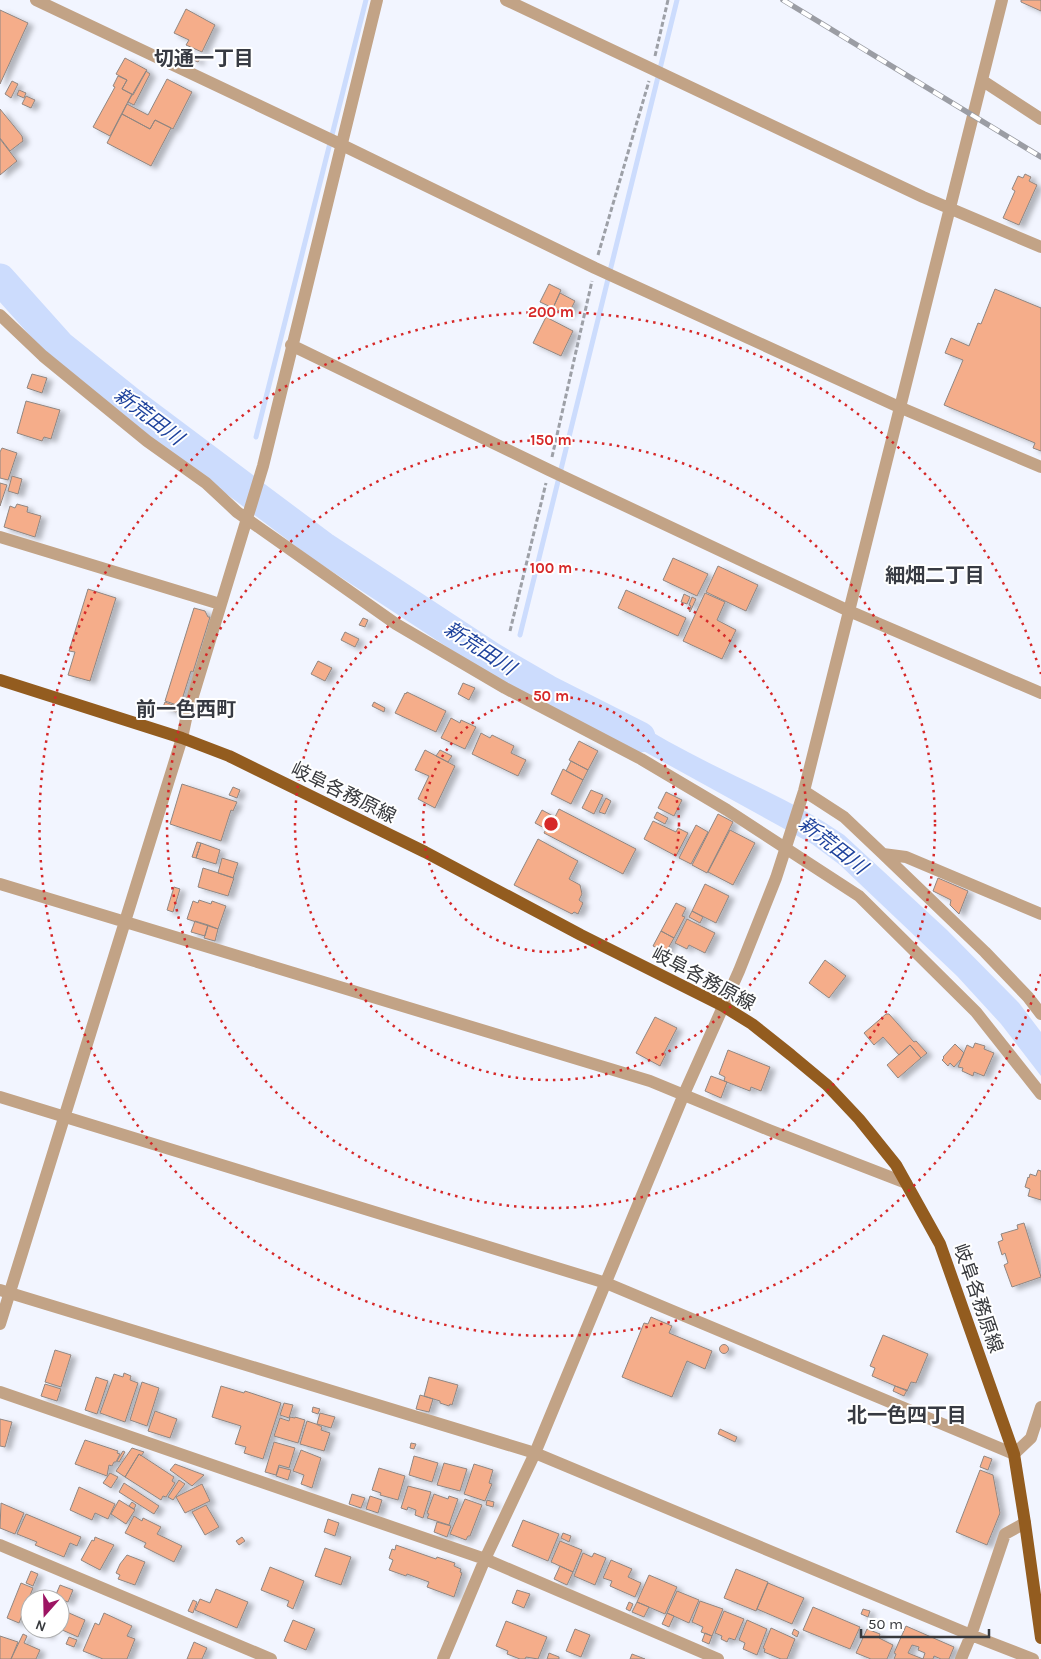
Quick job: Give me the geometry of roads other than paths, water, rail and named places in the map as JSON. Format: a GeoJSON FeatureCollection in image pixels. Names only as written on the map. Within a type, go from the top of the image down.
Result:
{"type":"FeatureCollection","features":[{"type":"Feature","properties":{"kind":"main road","name":"岐阜各務原線"},"geometry":{"type":"LineString","coordinates":[[0,680],[182,738],[229,756],[425,852],[581,935],[722,1006],[752,1024],[791,1054],[827,1086],[859,1119],[896,1165],[940,1244],[1014,1454],[1041,1638]]}},
{"type":"Feature","properties":{"kind":"street"},"geometry":{"type":"LineString","coordinates":[[36,0],[340,144],[595,268],[899,408],[1041,468]]}},
{"type":"Feature","properties":{"kind":"street"},"geometry":{"type":"LineString","coordinates":[[0,1324],[4,1291],[65,1117],[182,738],[220,604],[259,478],[377,0]]}},
{"type":"Feature","properties":{"kind":"street"},"geometry":{"type":"LineString","coordinates":[[506,0],[923,197],[1041,247]]}},
{"type":"Feature","properties":{"kind":"street"},"geometry":{"type":"LineString","coordinates":[[443,1659],[484,1559],[535,1453],[684,1094],[739,971],[788,843],[803,795],[1002,0]]}},
{"type":"Feature","properties":{"kind":"street"},"geometry":{"type":"LineString","coordinates":[[983,82],[1041,119]]}},
{"type":"Feature","properties":{"kind":"street"},"geometry":{"type":"LineString","coordinates":[[0,315],[43,356],[146,441],[206,483],[237,512],[248,515],[396,624],[505,688],[641,759],[788,843],[859,896],[976,1012],[1041,1094]]}},
{"type":"Feature","properties":{"kind":"street"},"geometry":{"type":"LineString","coordinates":[[291,345],[849,612],[1041,693]]}},
{"type":"Feature","properties":{"kind":"street"},"geometry":{"type":"LineString","coordinates":[[0,537],[220,604]]}},
{"type":"Feature","properties":{"kind":"street"},"geometry":{"type":"LineString","coordinates":[[803,795],[844,817],[985,952],[1028,997],[1041,1014]]}},
{"type":"Feature","properties":{"kind":"street"},"geometry":{"type":"LineString","coordinates":[[883,854],[906,857],[1041,914]]}},
{"type":"Feature","properties":{"kind":"street"},"geometry":{"type":"LineString","coordinates":[[0,884],[650,1081],[906,1183]]}},
{"type":"Feature","properties":{"kind":"street"},"geometry":{"type":"LineString","coordinates":[[0,1097],[606,1283],[1014,1454],[1031,1438],[1041,1407]]}},
{"type":"Feature","properties":{"kind":"street"},"geometry":{"type":"LineString","coordinates":[[4,1291],[535,1453],[971,1635],[1033,1659]]}},
{"type":"Feature","properties":{"kind":"street"},"geometry":{"type":"LineString","coordinates":[[0,1392],[484,1559],[718,1659]]}},
{"type":"Feature","properties":{"kind":"street"},"geometry":{"type":"LineString","coordinates":[[961,1659],[1005,1534],[1025,1523]]}},
{"type":"Feature","properties":{"kind":"street"},"geometry":{"type":"LineString","coordinates":[[0,1544],[271,1659]]}},
{"type":"Feature","properties":{"kind":"water"},"geometry":{"type":"Polygon","coordinates":[[[608,706],[678,747],[787,801],[844,835],[947,930],[1019,1003],[1041,1032],[1041,1076],[1001,1024],[957,976],[840,865],[812,844],[598,726],[608,706]]]}},
{"type":"Feature","properties":{"kind":"waterway"},"geometry":{"type":"LineString","coordinates":[[256,437],[366,0]]}},
{"type":"Feature","properties":{"kind":"waterway"},"geometry":{"type":"LineString","coordinates":[[520,635],[677,0]]}},
{"type":"Feature","properties":{"kind":"waterway","name":"新荒田川"},"geometry":{"type":"LineString","coordinates":[[0,279],[60,346],[131,403],[323,547],[492,658],[547,690],[640,737]]}},
{"type":"Feature","properties":{"kind":"railway"},"geometry":{"type":"LineString","coordinates":[[783,0],[1041,157]]}},
{"type":"Feature","properties":{"kind":"district","name":"切通一丁目"},"geometry":{"type":"Point","coordinates":[204,58]}},
{"type":"Feature","properties":{"kind":"district","name":"細畑二丁目"},"geometry":{"type":"Point","coordinates":[935,575]}},
{"type":"Feature","properties":{"kind":"district","name":"前一色西町"},"geometry":{"type":"Point","coordinates":[186,709]}},
{"type":"Feature","properties":{"kind":"district","name":"北一色四丁目"},"geometry":{"type":"Point","coordinates":[907,1415]}}]}
